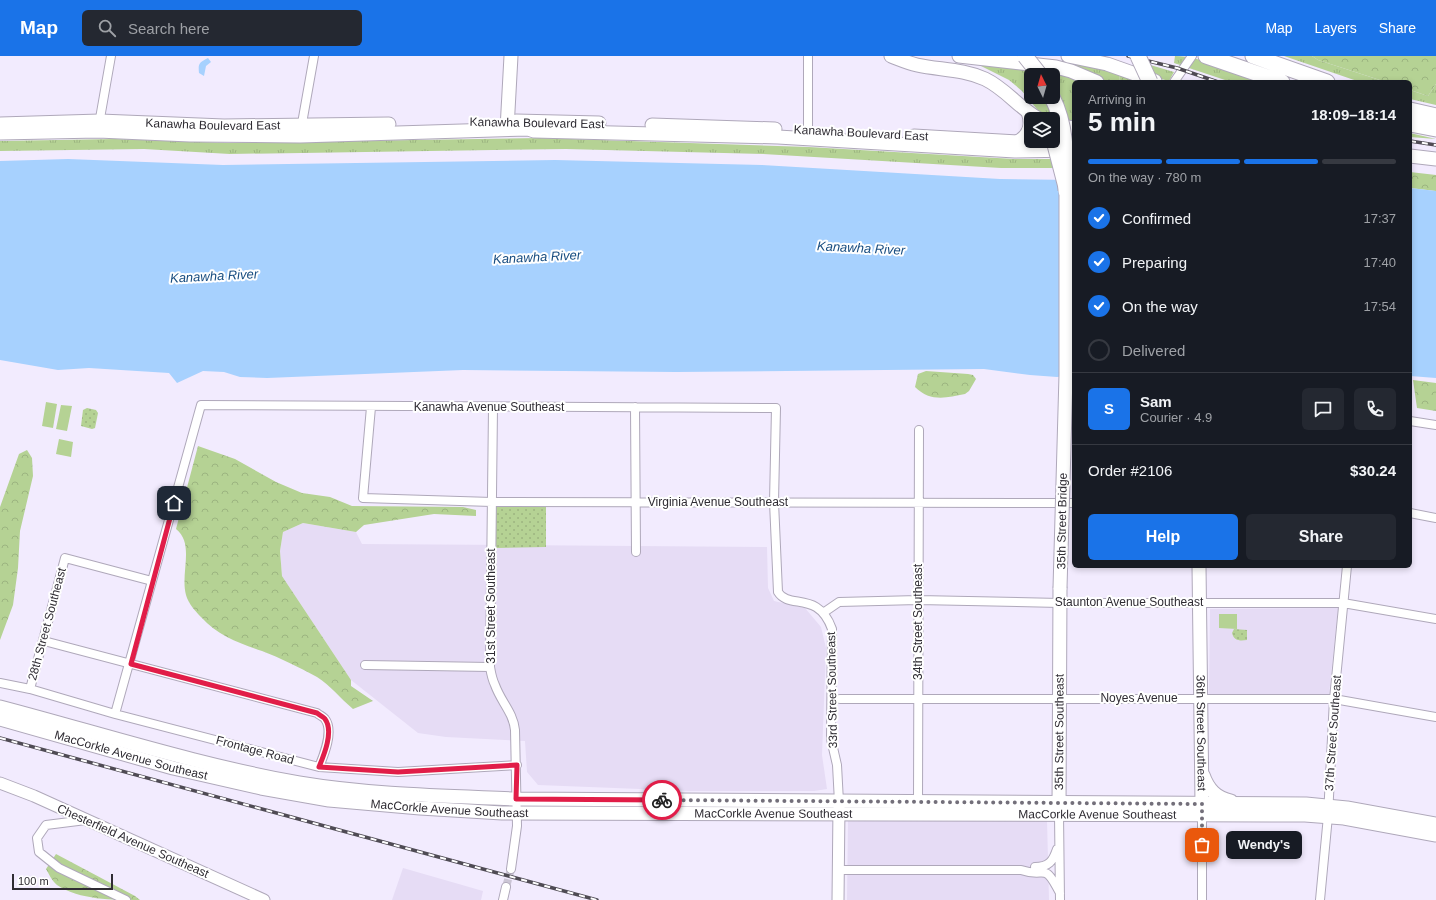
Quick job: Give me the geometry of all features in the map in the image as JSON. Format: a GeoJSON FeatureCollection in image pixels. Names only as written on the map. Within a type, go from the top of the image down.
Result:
{"type":"FeatureCollection","features":[{"type":"Feature","properties":{"kind":"highway"},"geometry":{"type":"LineString","coordinates":[[1025,56],[1034,68]]}},
{"type":"Feature","properties":{"kind":"highway"},"geometry":{"type":"LineString","coordinates":[[1138,56],[1149,80]]}},
{"type":"Feature","properties":{"kind":"highway"},"geometry":{"type":"LineString","coordinates":[[1206,56],[1276,80]]}},
{"type":"Feature","properties":{"kind":"highway"},"geometry":{"type":"LineString","coordinates":[[1253,56],[1321,80]]}},
{"type":"Feature","properties":{"kind":"highway"},"geometry":{"type":"LineString","coordinates":[[1055,104],[1060,117],[1064,139],[1066,191]]}},
{"type":"Feature","properties":{"kind":"highway"},"geometry":{"type":"LineString","coordinates":[[1412,110],[1436,116]]}},
{"type":"Feature","properties":{"kind":"highway"},"geometry":{"type":"LineString","coordinates":[[1412,124],[1436,129]]}},
{"type":"Feature","properties":{"kind":"main road"},"geometry":{"type":"LineString","coordinates":[[507,125],[511,56]]}},
{"type":"Feature","properties":{"kind":"main road"},"geometry":{"type":"LineString","coordinates":[[891,56],[916,65],[960,71],[986,80],[1009,94],[1030,112]]}},
{"type":"Feature","properties":{"kind":"main road"},"geometry":{"type":"LineString","coordinates":[[898,56],[1056,67],[1072,71],[1092,80]]}},
{"type":"Feature","properties":{"kind":"main road"},"geometry":{"type":"LineString","coordinates":[[1068,56],[1107,64],[1151,80]]}},
{"type":"Feature","properties":{"kind":"main road"},"geometry":{"type":"LineString","coordinates":[[959,60],[1009,85],[1020,93],[1033,112]]}},
{"type":"Feature","properties":{"kind":"main road","name":"Kanawha Boulevard East"},"geometry":{"type":"LineString","coordinates":[[0,124],[222,126],[301,130],[458,131],[507,125],[534,131],[808,134],[1015,151],[1072,150]]}},
{"type":"Feature","properties":{"kind":"main road","name":"Kanawha Boulevard East"},"geometry":{"type":"LineString","coordinates":[[301,130],[507,125],[1017,142],[1072,142]]}},
{"type":"Feature","properties":{"kind":"main road","name":"Kanawha Boulevard East"},"geometry":{"type":"LineString","coordinates":[[0,133],[99,126]]}},
{"type":"Feature","properties":{"kind":"main road"},"geometry":{"type":"LineString","coordinates":[[1060,126],[1072,128]]}},
{"type":"Feature","properties":{"kind":"main road","name":"Kanawha Boulevard East"},"geometry":{"type":"LineString","coordinates":[[458,131],[463,134],[528,134],[534,131]]}},
{"type":"Feature","properties":{"kind":"main road"},"geometry":{"type":"LineString","coordinates":[[1017,142],[1024,137]]}},
{"type":"Feature","properties":{"kind":"main road","name":"35th Street Bridge"},"geometry":{"type":"LineString","coordinates":[[1056,148],[1066,191],[1066,375],[1060,588]]}},
{"type":"Feature","properties":{"kind":"main road"},"geometry":{"type":"LineString","coordinates":[[1412,156],[1436,159]]}},
{"type":"Feature","properties":{"kind":"main road"},"geometry":{"type":"LineString","coordinates":[[1412,164],[1436,167]]}},
{"type":"Feature","properties":{"kind":"main road","name":"36th Street Southeast"},"geometry":{"type":"LineString","coordinates":[[1199,568],[1198,602],[1202,810]]}},
{"type":"Feature","properties":{"kind":"main road","name":"35th Street Southeast"},"geometry":{"type":"LineString","coordinates":[[1059,808],[1060,588]]}},
{"type":"Feature","properties":{"kind":"main road","name":"MacCorkle Avenue Southeast"},"geometry":{"type":"LineString","coordinates":[[0,707],[222,767],[300,783],[388,794],[839,808]]}},
{"type":"Feature","properties":{"kind":"main road","name":"MacCorkle Avenue Southeast"},"geometry":{"type":"LineString","coordinates":[[0,719],[173,768],[261,788],[329,800],[420,808],[516,813],[839,808],[1059,808],[1202,810],[1305,815],[1328,811],[1436,835]]}},
{"type":"Feature","properties":{"kind":"main road"},"geometry":{"type":"LineString","coordinates":[[1201,768],[1205,782],[1214,793],[1223,799],[1242,804]]}},
{"type":"Feature","properties":{"kind":"main road","name":"MacCorkle Avenue Southeast"},"geometry":{"type":"LineString","coordinates":[[1202,810],[1242,804],[1328,811],[1436,824]]}},
{"type":"Feature","properties":{"kind":"street"},"geometry":{"type":"LineString","coordinates":[[99,126],[111,56]]}},
{"type":"Feature","properties":{"kind":"street"},"geometry":{"type":"LineString","coordinates":[[301,130],[314,56]]}},
{"type":"Feature","properties":{"kind":"street"},"geometry":{"type":"LineString","coordinates":[[808,56],[808,134]]}},
{"type":"Feature","properties":{"kind":"street"},"geometry":{"type":"LineString","coordinates":[[1175,80],[1192,56]]}},
{"type":"Feature","properties":{"kind":"street","name":"Kanawha Avenue Southeast"},"geometry":{"type":"LineString","coordinates":[[152,581],[201,405],[493,408],[776,408],[774,502]]}},
{"type":"Feature","properties":{"kind":"street","name":"Virginia Avenue Southeast"},"geometry":{"type":"LineString","coordinates":[[371,407],[363,498],[492,502],[1072,503]]}},
{"type":"Feature","properties":{"kind":"street"},"geometry":{"type":"LineString","coordinates":[[635,407],[636,552]]}},
{"type":"Feature","properties":{"kind":"street","name":"31st Street Southeast"},"geometry":{"type":"LineString","coordinates":[[493,408],[490,667],[494,684],[514,719],[517,765],[517,826],[511,870]]}},
{"type":"Feature","properties":{"kind":"street"},"geometry":{"type":"LineString","coordinates":[[1412,421],[1436,425]]}},
{"type":"Feature","properties":{"kind":"street","name":"34th Street Southeast"},"geometry":{"type":"LineString","coordinates":[[918,808],[919,430]]}},
{"type":"Feature","properties":{"kind":"street"},"geometry":{"type":"LineString","coordinates":[[774,502],[778,592],[784,598],[811,604],[823,613]]}},
{"type":"Feature","properties":{"kind":"street"},"geometry":{"type":"LineString","coordinates":[[1412,513],[1436,518]]}},
{"type":"Feature","properties":{"kind":"street","name":"28th Street Southeast"},"geometry":{"type":"LineString","coordinates":[[30,689],[65,558],[152,581]]}},
{"type":"Feature","properties":{"kind":"street","name":"37th Street Southeast"},"geometry":{"type":"LineString","coordinates":[[1320,900],[1328,811],[1334,699],[1347,568]]}},
{"type":"Feature","properties":{"kind":"street"},"geometry":{"type":"LineString","coordinates":[[115,714],[131,664],[152,581]]}},
{"type":"Feature","properties":{"kind":"street","name":"Staunton Avenue Southeast"},"geometry":{"type":"LineString","coordinates":[[823,613],[839,602],[918,600],[1060,603],[1343,603],[1436,619]]}},
{"type":"Feature","properties":{"kind":"street","name":"33rd Street Southeast"},"geometry":{"type":"LineString","coordinates":[[823,613],[829,622],[832,637],[831,739],[837,765],[839,808]]}},
{"type":"Feature","properties":{"kind":"street"},"geometry":{"type":"LineString","coordinates":[[44,641],[317,713],[325,719],[328,728],[324,753],[319,767]]}},
{"type":"Feature","properties":{"kind":"street"},"geometry":{"type":"LineString","coordinates":[[365,665],[490,667]]}},
{"type":"Feature","properties":{"kind":"street","name":"Frontage Road"},"geometry":{"type":"LineString","coordinates":[[0,683],[30,689],[115,714],[319,767],[398,772],[517,765]]}},
{"type":"Feature","properties":{"kind":"street","name":"Noyes Avenue"},"geometry":{"type":"LineString","coordinates":[[840,699],[1334,699],[1436,717]]}},
{"type":"Feature","properties":{"kind":"street","name":"Chesterfield Avenue Southeast"},"geometry":{"type":"LineString","coordinates":[[0,783],[34,796],[264,900]]}},
{"type":"Feature","properties":{"kind":"street"},"geometry":{"type":"LineString","coordinates":[[838,900],[839,808]]}},
{"type":"Feature","properties":{"kind":"street","name":"35th Street Southeast"},"geometry":{"type":"LineString","coordinates":[[1059,808],[1060,897]]}},
{"type":"Feature","properties":{"kind":"street","name":"36th Street Southeast"},"geometry":{"type":"LineString","coordinates":[[1202,810],[1202,900]]}},
{"type":"Feature","properties":{"kind":"street"},"geometry":{"type":"LineString","coordinates":[[86,820],[46,825],[37,838],[39,852],[59,868],[126,900]]}},
{"type":"Feature","properties":{"kind":"street"},"geometry":{"type":"LineString","coordinates":[[1021,870],[1027,867],[1046,866],[1054,858],[1059,842]]}},
{"type":"Feature","properties":{"kind":"street"},"geometry":{"type":"LineString","coordinates":[[838,870],[1021,870],[1048,873],[1060,897]]}},
{"type":"Feature","properties":{"kind":"street"},"geometry":{"type":"LineString","coordinates":[[503,900],[506,887]]}},
{"type":"Feature","properties":{"kind":"shaded area"},"geometry":{"type":"Polygon","coordinates":[[[303,523],[356,532],[362,544],[767,547],[768,588],[774,601],[805,608],[821,627],[826,648],[822,755],[827,789],[814,791],[691,791],[538,785],[527,772],[525,741],[446,737],[418,733],[351,680],[282,576],[280,551],[283,532],[303,523]]]}},
{"type":"Feature","properties":{"kind":"shaded area"},"geometry":{"type":"Polygon","coordinates":[[[1338,608],[1329,695],[1209,694],[1210,609],[1338,608]]]}},
{"type":"Feature","properties":{"kind":"shaded area"},"geometry":{"type":"Polygon","coordinates":[[[848,820],[1047,820],[1049,900],[847,900],[848,820]]]}},
{"type":"Feature","properties":{"kind":"shaded area"},"geometry":{"type":"Polygon","coordinates":[[[403,868],[483,891],[481,900],[392,900],[403,868]]]}},
{"type":"Feature","properties":{"kind":"green space"},"geometry":{"type":"Polygon","coordinates":[[[1175,56],[1196,59],[1227,69],[1252,80],[1225,80],[1174,63],[1175,56]]]}},
{"type":"Feature","properties":{"kind":"green space"},"geometry":{"type":"Polygon","coordinates":[[[1284,56],[1312,56],[1318,60],[1380,80],[1354,80],[1284,56]]]}},
{"type":"Feature","properties":{"kind":"green space"},"geometry":{"type":"Polygon","coordinates":[[[1312,56],[1436,56],[1436,84],[1428,96],[1412,91],[1412,80],[1380,80],[1318,60],[1312,56]]]}},
{"type":"Feature","properties":{"kind":"green space"},"geometry":{"type":"Polygon","coordinates":[[[969,60],[1045,68],[1024,68],[1024,93],[1009,80],[969,60]]]}},
{"type":"Feature","properties":{"kind":"green space"},"geometry":{"type":"Polygon","coordinates":[[[1067,61],[1120,73],[1119,80],[1104,80],[1067,61]]]}},
{"type":"Feature","properties":{"kind":"green space"},"geometry":{"type":"Polygon","coordinates":[[[1147,64],[1174,72],[1170,80],[1150,76],[1147,64]]]}},
{"type":"Feature","properties":{"kind":"green space"},"geometry":{"type":"Polygon","coordinates":[[[1060,73],[1080,80],[1072,80],[1072,121],[1060,120],[1060,112],[1039,112],[1033,104],[1060,104],[1060,73]]]}},
{"type":"Feature","properties":{"kind":"green space"},"geometry":{"type":"Polygon","coordinates":[[[1120,73],[1136,80],[1119,80],[1120,73]]]}},
{"type":"Feature","properties":{"kind":"green space"},"geometry":{"type":"Polygon","coordinates":[[[1436,84],[1436,105],[1412,99],[1412,91],[1428,96],[1436,84]]]}},
{"type":"Feature","properties":{"kind":"green space"},"geometry":{"type":"Polygon","coordinates":[[[1412,133],[1436,139],[1412,137],[1412,133]]]}},
{"type":"Feature","properties":{"kind":"green space"},"geometry":{"type":"Polygon","coordinates":[[[540,138],[809,147],[1014,159],[1052,159],[1053,168],[1001,168],[763,154],[566,149],[230,154],[144,149],[0,151],[0,141],[115,139],[229,143],[540,138]]]}},
{"type":"Feature","properties":{"kind":"green space"},"geometry":{"type":"Polygon","coordinates":[[[1412,172],[1436,175],[1436,191],[1412,188],[1412,172]]]}},
{"type":"Feature","properties":{"kind":"green space"},"geometry":{"type":"Polygon","coordinates":[[[926,371],[968,374],[973,375],[976,379],[969,391],[965,394],[938,398],[926,395],[915,387],[918,374],[926,371]]]}},
{"type":"Feature","properties":{"kind":"green space"},"geometry":{"type":"Polygon","coordinates":[[[1413,380],[1436,383],[1436,411],[1417,408],[1413,380]]]}},
{"type":"Feature","properties":{"kind":"green space"},"geometry":{"type":"Polygon","coordinates":[[[46,402],[57,404],[53,428],[42,426],[46,402]]]}},
{"type":"Feature","properties":{"kind":"green space"},"geometry":{"type":"Polygon","coordinates":[[[61,405],[72,406],[67,431],[56,429],[61,405]]]}},
{"type":"Feature","properties":{"kind":"green space"},"geometry":{"type":"Polygon","coordinates":[[[87,408],[96,410],[98,413],[95,428],[92,429],[81,426],[83,410],[87,408]]]}},
{"type":"Feature","properties":{"kind":"green space"},"geometry":{"type":"Polygon","coordinates":[[[59,439],[73,442],[71,457],[56,454],[59,439]]]}},
{"type":"Feature","properties":{"kind":"green space"},"geometry":{"type":"Polygon","coordinates":[[[198,446],[235,459],[276,482],[302,493],[330,497],[352,506],[463,507],[476,510],[476,516],[434,514],[364,525],[356,532],[303,523],[283,532],[280,551],[282,576],[351,680],[351,686],[373,701],[353,709],[327,684],[317,677],[283,660],[237,642],[214,629],[190,604],[186,595],[185,586],[185,543],[182,535],[176,529],[198,446]]]}},
{"type":"Feature","properties":{"kind":"green space"},"geometry":{"type":"Polygon","coordinates":[[[27,450],[32,458],[33,476],[20,531],[18,568],[13,605],[0,640],[0,507],[19,454],[27,450]]]}},
{"type":"Feature","properties":{"kind":"green space"},"geometry":{"type":"Polygon","coordinates":[[[546,506],[546,547],[496,548],[496,507],[546,506]]]}},
{"type":"Feature","properties":{"kind":"green space"},"geometry":{"type":"Polygon","coordinates":[[[1219,614],[1237,614],[1237,629],[1219,628],[1219,614]]]}},
{"type":"Feature","properties":{"kind":"green space"},"geometry":{"type":"Polygon","coordinates":[[[1234,629],[1247,630],[1247,640],[1234,638],[1232,633],[1234,629]]]}},
{"type":"Feature","properties":{"kind":"green space"},"geometry":{"type":"Polygon","coordinates":[[[56,854],[140,900],[97,898],[76,894],[66,890],[55,883],[46,869],[56,854]]]}},
{"type":"Feature","properties":{"kind":"water"},"geometry":{"type":"Polygon","coordinates":[[[208,58],[211,62],[206,66],[204,76],[199,73],[199,65],[208,58]]]}},
{"type":"Feature","properties":{"kind":"water","name":"Kanawha River"},"geometry":{"type":"Polygon","coordinates":[[[68,159],[223,165],[555,160],[762,165],[1000,179],[1072,180],[1072,375],[1057,377],[984,369],[676,372],[463,370],[267,378],[240,377],[224,372],[203,371],[177,383],[169,373],[89,368],[58,370],[0,360],[0,161],[68,159]]]}},
{"type":"Feature","properties":{"kind":"water"},"geometry":{"type":"Polygon","coordinates":[[[1412,188],[1436,191],[1436,378],[1412,376],[1412,188]]]}},
{"type":"Feature","properties":{"kind":"tunnel"},"geometry":{"type":"LineString","coordinates":[[506,887],[511,869]]}},
{"type":"Feature","properties":{"kind":"railway"},"geometry":{"type":"LineString","coordinates":[[1128,56],[1177,68],[1212,80]]}},
{"type":"Feature","properties":{"kind":"railway"},"geometry":{"type":"LineString","coordinates":[[1412,141],[1436,145]]}},
{"type":"Feature","properties":{"kind":"railway"},"geometry":{"type":"LineString","coordinates":[[0,738],[597,900]]}},
{"type":"Feature","properties":{"kind":"way so far"},"geometry":{"type":"LineString","coordinates":[[662,800],[1202,804],[1202,845]]}},
{"type":"Feature","properties":{"kind":"place","name":"Wendy's"},"geometry":{"type":"Point","coordinates":[1202,845]}},
{"type":"Feature","properties":{"kind":"route"},"geometry":{"type":"LineString","coordinates":[[174,503],[131,664],[317,713],[325,719],[328,728],[324,753],[319,767],[398,772],[517,765],[516,799],[662,800]]}}]}
